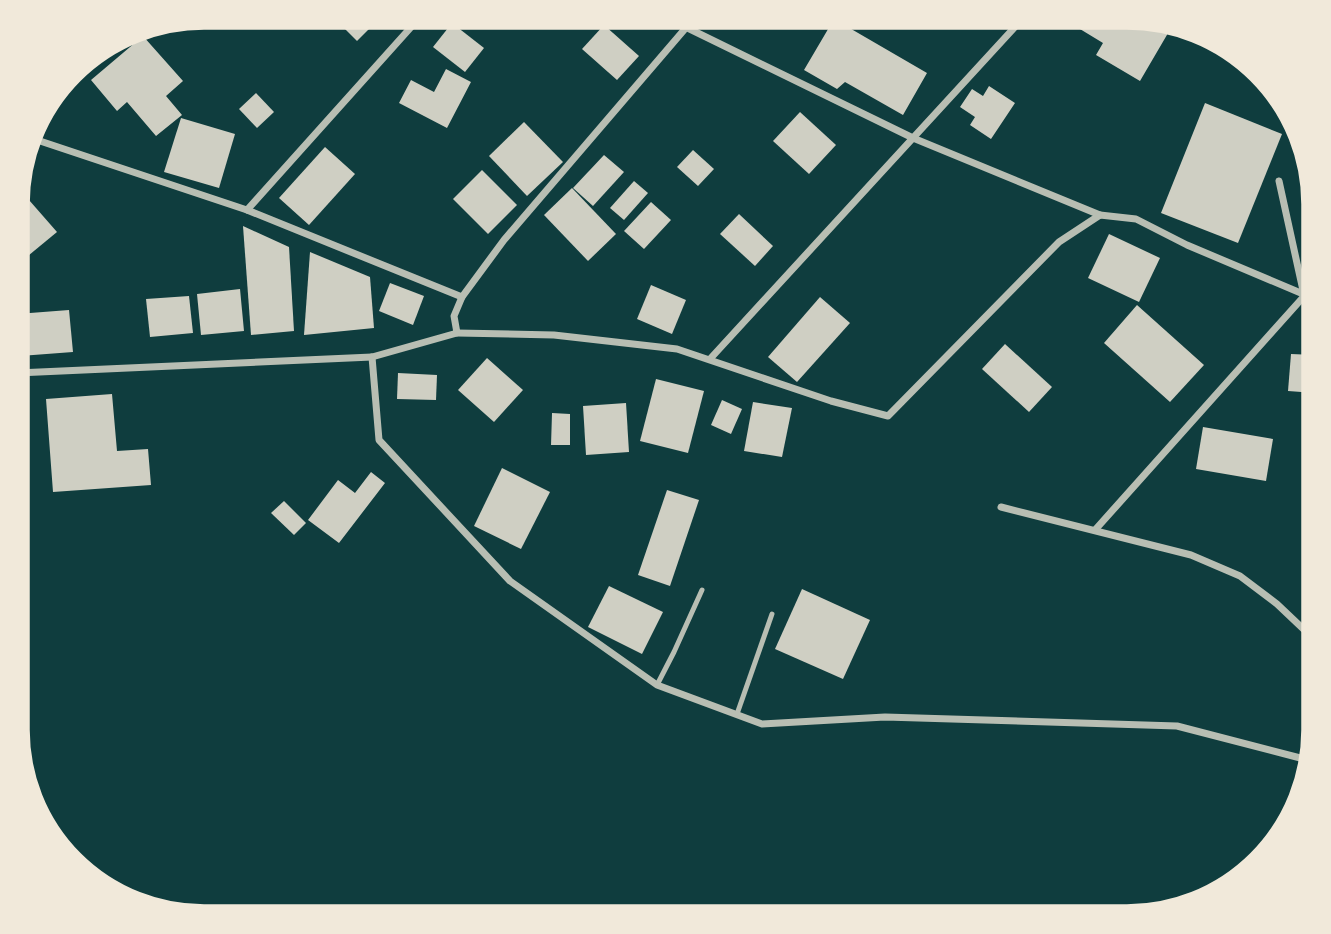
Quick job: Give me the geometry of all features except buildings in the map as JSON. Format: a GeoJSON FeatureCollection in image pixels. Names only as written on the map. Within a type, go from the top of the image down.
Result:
{"type":"FeatureCollection","features":[{"type":"Feature","properties":{"kind":"street"},"geometry":{"type":"LineString","coordinates":[[247,210],[410,28]]}},
{"type":"Feature","properties":{"kind":"street"},"geometry":{"type":"LineString","coordinates":[[457,333],[454,316],[461,297],[504,240],[684,28]]}},
{"type":"Feature","properties":{"kind":"street"},"geometry":{"type":"LineString","coordinates":[[687,28],[913,138],[1100,215],[1136,219],[1186,246],[1303,295]]}},
{"type":"Feature","properties":{"kind":"street"},"geometry":{"type":"LineString","coordinates":[[710,359],[1014,28]]}},
{"type":"Feature","properties":{"kind":"street"},"geometry":{"type":"LineString","coordinates":[[39,141],[247,210],[461,297]]}},
{"type":"Feature","properties":{"kind":"street"},"geometry":{"type":"LineString","coordinates":[[1279,181],[1303,290]]}},
{"type":"Feature","properties":{"kind":"street"},"geometry":{"type":"LineString","coordinates":[[28,373],[372,357],[457,333],[582,337],[677,349],[831,401],[888,416],[1059,242],[1100,215]]}},
{"type":"Feature","properties":{"kind":"street"},"geometry":{"type":"LineString","coordinates":[[1095,530],[1303,296]]}},
{"type":"Feature","properties":{"kind":"street"},"geometry":{"type":"LineString","coordinates":[[372,357],[380,440],[510,581],[657,685],[762,724],[885,717],[1177,726],[1301,758]]}},
{"type":"Feature","properties":{"kind":"street"},"geometry":{"type":"LineString","coordinates":[[1001,508],[1191,555],[1240,576],[1277,604],[1303,629]]}},
{"type":"Feature","properties":{"kind":"lane"},"geometry":{"type":"LineString","coordinates":[[657,685],[702,590]]}},
{"type":"Feature","properties":{"kind":"lane"},"geometry":{"type":"LineString","coordinates":[[737,714],[772,614]]}}]}
